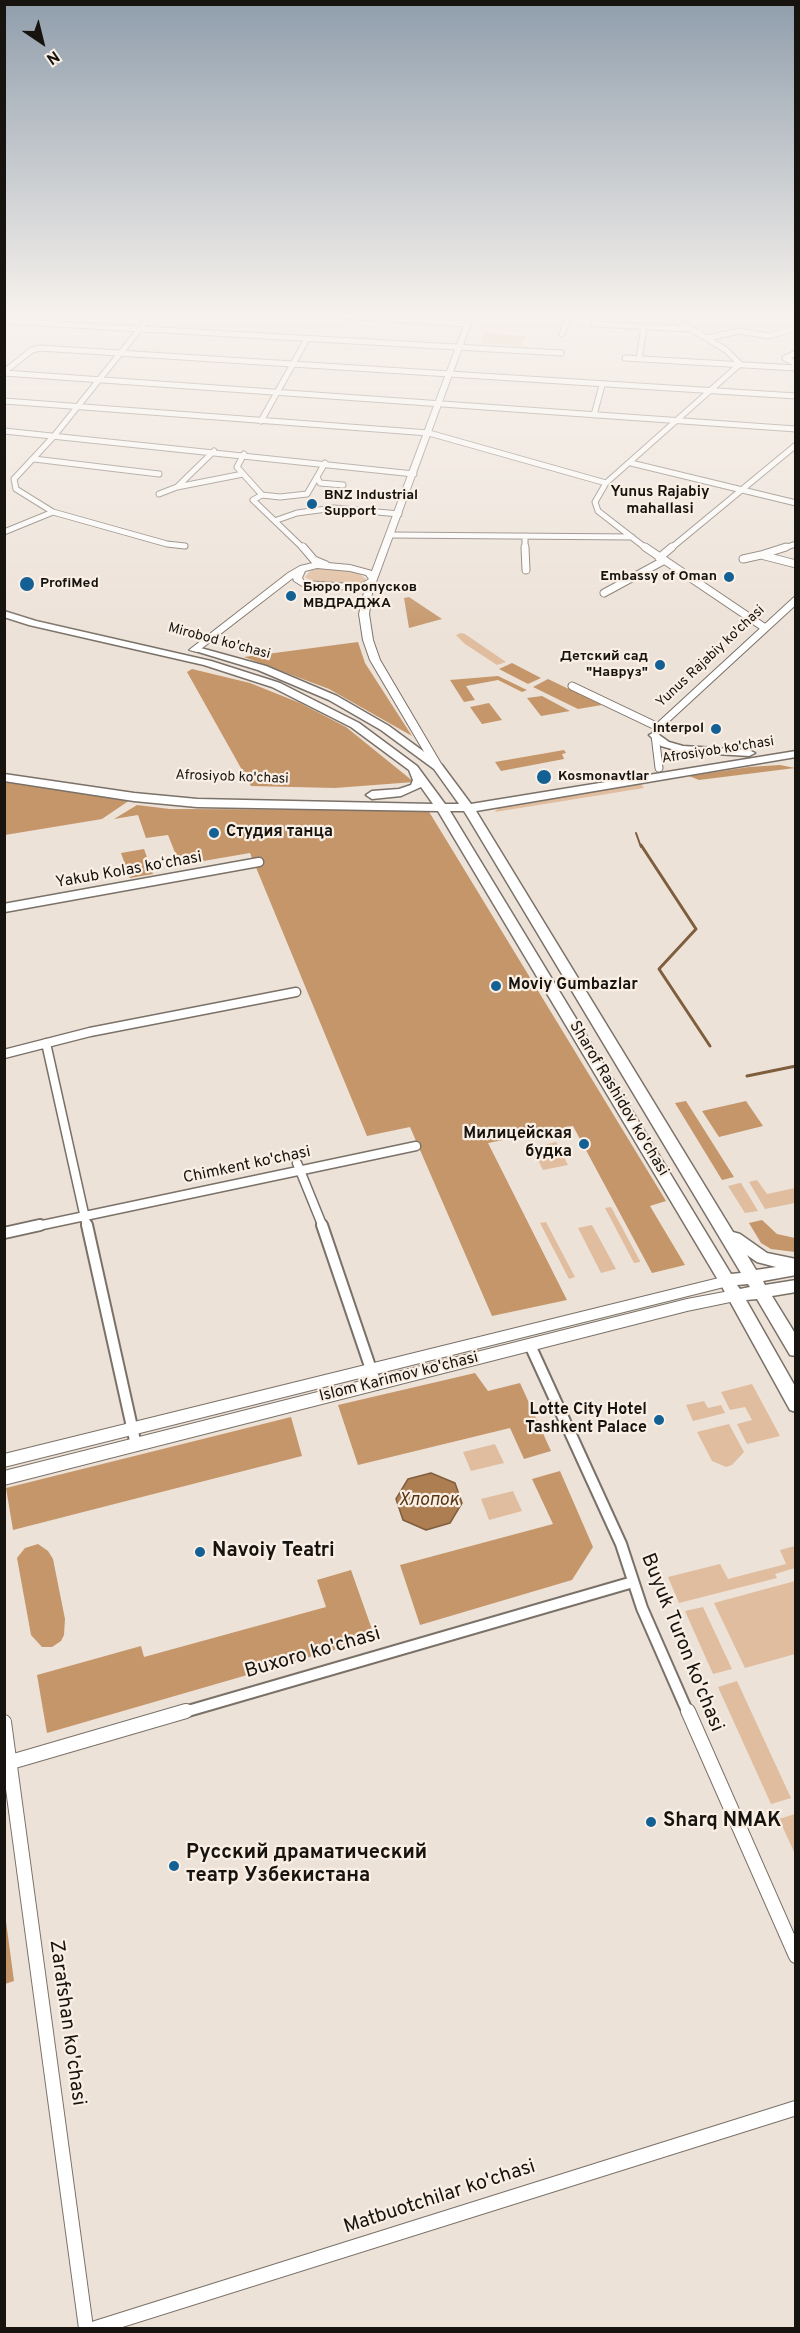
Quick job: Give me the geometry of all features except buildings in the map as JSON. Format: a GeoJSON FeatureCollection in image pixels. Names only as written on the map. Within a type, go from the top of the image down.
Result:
{"type":"FeatureCollection","features":[{"type":"Feature","properties":{"kind":"main road"},"geometry":{"type":"LineString","coordinates":[[432,424],[374,580],[364,614],[371,650],[438,767]]}},
{"type":"Feature","properties":{"kind":"main road"},"geometry":{"type":"LineString","coordinates":[[350,568],[371,565],[384,558]]}},
{"type":"Feature","properties":{"kind":"main road"},"geometry":{"type":"LineString","coordinates":[[184,658],[301,569],[326,566],[350,568],[369,573],[374,580]]}},
{"type":"Feature","properties":{"kind":"main road"},"geometry":{"type":"LineString","coordinates":[[301,569],[297,579],[302,583]]}},
{"type":"Feature","properties":{"kind":"main road"},"geometry":{"type":"LineString","coordinates":[[279,585],[302,583],[351,587],[374,580]]}},
{"type":"Feature","properties":{"kind":"main road","name":"Mirobod ko'chasi"},"geometry":{"type":"LineString","coordinates":[[4,603],[46,617],[194,650],[254,666],[325,694],[385,728],[438,767],[467,808]]}},
{"type":"Feature","properties":{"kind":"main road","name":"Mirobod ko'chasi"},"geometry":{"type":"LineString","coordinates":[[4,614],[246,675],[309,699],[371,735],[417,771],[438,802]]}},
{"type":"Feature","properties":{"kind":"main road"},"geometry":{"type":"LineString","coordinates":[[656,731],[663,743],[679,748],[749,753]]}},
{"type":"Feature","properties":{"kind":"main road","name":"Afrosiyob ko'chasi"},"geometry":{"type":"LineString","coordinates":[[4,768],[93,782],[180,792],[372,795],[438,802],[467,808],[487,802],[795,746]]}},
{"type":"Feature","properties":{"kind":"main road","name":"Afrosiyob ko'chasi"},"geometry":{"type":"LineString","coordinates":[[662,771],[795,754]]}},
{"type":"Feature","properties":{"kind":"main road"},"geometry":{"type":"LineString","coordinates":[[372,795],[401,792],[415,787],[419,780],[417,771]]}},
{"type":"Feature","properties":{"kind":"main road","name":"Afrosiyob ko'chasi"},"geometry":{"type":"LineString","coordinates":[[4,777],[134,797],[197,803],[438,802]]}},
{"type":"Feature","properties":{"kind":"main road","name":"Sharof Rashidov ko'chasi"},"geometry":{"type":"LineString","coordinates":[[438,802],[727,1281],[795,1405]]}},
{"type":"Feature","properties":{"kind":"main road"},"geometry":{"type":"LineString","coordinates":[[452,822],[467,808],[479,811],[487,802]]}},
{"type":"Feature","properties":{"kind":"main road","name":"Sharof Rashidov ko'chasi"},"geometry":{"type":"LineString","coordinates":[[467,808],[795,1350]]}},
{"type":"Feature","properties":{"kind":"main road"},"geometry":{"type":"LineString","coordinates":[[722,1226],[741,1245],[763,1258],[795,1268]]}},
{"type":"Feature","properties":{"kind":"main road","name":"Islom Karimov ko'chasi"},"geometry":{"type":"LineString","coordinates":[[4,1478],[134,1437],[371,1369],[727,1281],[795,1268]]}},
{"type":"Feature","properties":{"kind":"main road","name":"Islom Karimov ko'chasi"},"geometry":{"type":"LineString","coordinates":[[4,1461],[134,1437],[376,1384],[687,1305],[795,1286]]}},
{"type":"Feature","properties":{"kind":"street"},"geometry":{"type":"LineString","coordinates":[[64,424],[15,478],[14,486],[53,512],[167,544],[185,546]]}},
{"type":"Feature","properties":{"kind":"street"},"geometry":{"type":"LineString","coordinates":[[301,424],[429,433],[606,483]]}},
{"type":"Feature","properties":{"kind":"street"},"geometry":{"type":"LineString","coordinates":[[674,424],[631,464],[606,483],[596,499],[596,508],[661,559],[765,628]]}},
{"type":"Feature","properties":{"kind":"street"},"geometry":{"type":"LineString","coordinates":[[719,424],[795,429]]}},
{"type":"Feature","properties":{"kind":"street"},"geometry":{"type":"LineString","coordinates":[[4,431],[244,454],[414,474]]}},
{"type":"Feature","properties":{"kind":"street"},"geometry":{"type":"LineString","coordinates":[[604,593],[661,559],[795,445]]}},
{"type":"Feature","properties":{"kind":"street"},"geometry":{"type":"LineString","coordinates":[[177,487],[214,451]]}},
{"type":"Feature","properties":{"kind":"street"},"geometry":{"type":"LineString","coordinates":[[244,454],[237,464],[262,495]]}},
{"type":"Feature","properties":{"kind":"street"},"geometry":{"type":"LineString","coordinates":[[34,459],[159,474]]}},
{"type":"Feature","properties":{"kind":"street"},"geometry":{"type":"LineString","coordinates":[[326,463],[307,494],[280,497],[262,495],[253,500],[277,520],[314,560],[326,566]]}},
{"type":"Feature","properties":{"kind":"street"},"geometry":{"type":"LineString","coordinates":[[631,464],[795,503]]}},
{"type":"Feature","properties":{"kind":"street"},"geometry":{"type":"LineString","coordinates":[[159,494],[177,487],[243,474]]}},
{"type":"Feature","properties":{"kind":"street"},"geometry":{"type":"LineString","coordinates":[[317,477],[321,483],[343,485]]}},
{"type":"Feature","properties":{"kind":"street"},"geometry":{"type":"LineString","coordinates":[[277,520],[297,513],[334,508],[399,514]]}},
{"type":"Feature","properties":{"kind":"street"},"geometry":{"type":"LineString","coordinates":[[4,532],[53,512]]}},
{"type":"Feature","properties":{"kind":"street"},"geometry":{"type":"LineString","coordinates":[[392,535],[632,537]]}},
{"type":"Feature","properties":{"kind":"street"},"geometry":{"type":"LineString","coordinates":[[525,536],[526,570]]}},
{"type":"Feature","properties":{"kind":"street"},"geometry":{"type":"LineString","coordinates":[[743,559],[795,544]]}},
{"type":"Feature","properties":{"kind":"street"},"geometry":{"type":"LineString","coordinates":[[761,555],[795,564]]}},
{"type":"Feature","properties":{"kind":"street"},"geometry":{"type":"LineString","coordinates":[[301,569],[314,560]]}},
{"type":"Feature","properties":{"kind":"street","name":"Yunus Rajabiy ko'chasi"},"geometry":{"type":"LineString","coordinates":[[656,731],[795,600]]}},
{"type":"Feature","properties":{"kind":"street"},"geometry":{"type":"LineString","coordinates":[[572,686],[656,731],[656,759],[662,771]]}},
{"type":"Feature","properties":{"kind":"street","name":"Yakub Kolas koʻchasi"},"geometry":{"type":"LineString","coordinates":[[4,908],[259,862]]}},
{"type":"Feature","properties":{"kind":"street"},"geometry":{"type":"LineString","coordinates":[[4,1054],[134,1023],[296,992]]}},
{"type":"Feature","properties":{"kind":"street"},"geometry":{"type":"LineString","coordinates":[[46,1043],[134,1437]]}},
{"type":"Feature","properties":{"kind":"street","name":"Chimkent ko'chasi"},"geometry":{"type":"LineString","coordinates":[[4,1233],[298,1166],[416,1146]]}},
{"type":"Feature","properties":{"kind":"street"},"geometry":{"type":"LineString","coordinates":[[298,1166],[322,1225],[334,1268],[376,1384]]}},
{"type":"Feature","properties":{"kind":"street","name":"Buyuk Turon ko'chasi"},"geometry":{"type":"LineString","coordinates":[[530,1345],[621,1544],[642,1608],[795,1956]]}},
{"type":"Feature","properties":{"kind":"street","name":"Buxoro ko'chasi"},"geometry":{"type":"LineString","coordinates":[[7,1763],[633,1582]]}},
{"type":"Feature","properties":{"kind":"street","name":"Zarafshan ko'chasi"},"geometry":{"type":"LineString","coordinates":[[4,1722],[7,1763],[86,2328]]}},
{"type":"Feature","properties":{"kind":"street","name":"Matbuotchilar ko'chasi"},"geometry":{"type":"LineString","coordinates":[[96,2328],[795,2108]]}},
{"type":"Feature","properties":{"kind":"shaded area"},"geometry":{"type":"Polygon","coordinates":[[[322,568],[355,571],[366,579],[361,584],[349,585],[311,581],[305,577],[311,570],[322,568]]]}},
{"type":"Feature","properties":{"kind":"shaded area"},"geometry":{"type":"Polygon","coordinates":[[[409,597],[442,619],[409,628],[404,598],[409,597]]]}},
{"type":"Feature","properties":{"kind":"shaded area"},"geometry":{"type":"Polygon","coordinates":[[[461,633],[506,662],[497,665],[465,644],[456,635],[461,633]]]}},
{"type":"Feature","properties":{"kind":"shaded area"},"geometry":{"type":"Polygon","coordinates":[[[358,642],[365,663],[412,736],[329,689],[244,657],[358,642]]]}},
{"type":"Feature","properties":{"kind":"shaded area"},"geometry":{"type":"Polygon","coordinates":[[[512,663],[541,678],[528,684],[499,669],[512,663]]]}},
{"type":"Feature","properties":{"kind":"shaded area"},"geometry":{"type":"Polygon","coordinates":[[[192,669],[250,683],[300,703],[346,727],[414,782],[335,788],[251,786],[187,672],[192,669]]]}},
{"type":"Feature","properties":{"kind":"shaded area"},"geometry":{"type":"Polygon","coordinates":[[[498,676],[527,690],[522,692],[498,680],[466,686],[475,700],[464,702],[450,680],[498,676]]]}},
{"type":"Feature","properties":{"kind":"shaded area"},"geometry":{"type":"Polygon","coordinates":[[[548,679],[602,705],[578,709],[533,687],[548,679]]]}},
{"type":"Feature","properties":{"kind":"shaded area"},"geometry":{"type":"Polygon","coordinates":[[[542,696],[570,711],[541,716],[527,698],[542,696]]]}},
{"type":"Feature","properties":{"kind":"shaded area"},"geometry":{"type":"Polygon","coordinates":[[[489,703],[502,720],[482,724],[470,707],[489,703]]]}},
{"type":"Feature","properties":{"kind":"shaded area"},"geometry":{"type":"Polygon","coordinates":[[[564,750],[566,753],[562,754],[564,759],[501,771],[495,762],[564,750]]]}},
{"type":"Feature","properties":{"kind":"shaded area"},"geometry":{"type":"Polygon","coordinates":[[[780,765],[795,768],[699,780],[689,776],[749,767],[780,765]]]}},
{"type":"Feature","properties":{"kind":"shaded area"},"geometry":{"type":"Polygon","coordinates":[[[5,781],[130,800],[102,819],[5,835],[5,781]]]}},
{"type":"Feature","properties":{"kind":"shaded area"},"geometry":{"type":"Polygon","coordinates":[[[641,784],[644,788],[495,812],[498,808],[641,784]]]}},
{"type":"Feature","properties":{"kind":"shaded area"},"geometry":{"type":"Polygon","coordinates":[[[137,805],[170,809],[428,810],[666,1201],[650,1206],[685,1265],[652,1273],[573,1126],[488,1143],[567,1300],[492,1316],[410,1127],[367,1136],[250,853],[180,865],[168,835],[146,838],[138,815],[114,819],[137,805]]]}},
{"type":"Feature","properties":{"kind":"shaded area"},"geometry":{"type":"Polygon","coordinates":[[[144,849],[153,874],[130,878],[121,853],[144,849]]]}},
{"type":"Feature","properties":{"kind":"shaded area"},"geometry":{"type":"Polygon","coordinates":[[[686,1101],[734,1177],[722,1180],[675,1103],[686,1101]]]}},
{"type":"Feature","properties":{"kind":"shaded area"},"geometry":{"type":"Polygon","coordinates":[[[746,1101],[763,1126],[719,1137],[702,1111],[746,1101]]]}},
{"type":"Feature","properties":{"kind":"shaded area"},"geometry":{"type":"Polygon","coordinates":[[[556,1142],[568,1165],[543,1170],[532,1148],[556,1142]]]}},
{"type":"Feature","properties":{"kind":"shaded area"},"geometry":{"type":"Polygon","coordinates":[[[757,1180],[767,1194],[795,1188],[795,1203],[765,1209],[749,1182],[757,1180]]]}},
{"type":"Feature","properties":{"kind":"shaded area"},"geometry":{"type":"Polygon","coordinates":[[[741,1183],[758,1211],[745,1213],[728,1186],[741,1183]]]}},
{"type":"Feature","properties":{"kind":"shaded area"},"geometry":{"type":"Polygon","coordinates":[[[611,1207],[640,1262],[634,1263],[605,1208],[611,1207]]]}},
{"type":"Feature","properties":{"kind":"shaded area"},"geometry":{"type":"Polygon","coordinates":[[[762,1220],[777,1234],[795,1238],[795,1252],[771,1249],[761,1243],[749,1223],[762,1220]]]}},
{"type":"Feature","properties":{"kind":"shaded area"},"geometry":{"type":"Polygon","coordinates":[[[546,1222],[575,1277],[569,1279],[540,1223],[546,1222]]]}},
{"type":"Feature","properties":{"kind":"shaded area"},"geometry":{"type":"Polygon","coordinates":[[[592,1225],[616,1269],[601,1273],[578,1228],[592,1225]]]}},
{"type":"Feature","properties":{"kind":"shaded area"},"geometry":{"type":"Polygon","coordinates":[[[475,1373],[488,1391],[520,1383],[551,1451],[524,1459],[510,1428],[358,1465],[338,1405],[475,1373]]]}},
{"type":"Feature","properties":{"kind":"shaded area"},"geometry":{"type":"Polygon","coordinates":[[[752,1384],[780,1436],[747,1444],[737,1424],[752,1420],[745,1407],[730,1410],[721,1392],[752,1384]]]}},
{"type":"Feature","properties":{"kind":"shaded area"},"geometry":{"type":"Polygon","coordinates":[[[704,1401],[708,1408],[721,1405],[725,1413],[693,1421],[686,1405],[704,1401]]]}},
{"type":"Feature","properties":{"kind":"shaded area"},"geometry":{"type":"Polygon","coordinates":[[[291,1417],[302,1456],[13,1530],[6,1488],[291,1417]]]}},
{"type":"Feature","properties":{"kind":"shaded area"},"geometry":{"type":"Polygon","coordinates":[[[729,1424],[744,1452],[732,1465],[726,1467],[712,1461],[697,1432],[729,1424]]]}},
{"type":"Feature","properties":{"kind":"shaded area"},"geometry":{"type":"Polygon","coordinates":[[[495,1444],[504,1463],[471,1471],[463,1452],[495,1444]]]}},
{"type":"Feature","properties":{"kind":"shaded area"},"geometry":{"type":"Polygon","coordinates":[[[560,1471],[593,1547],[572,1580],[420,1625],[400,1565],[553,1524],[532,1479],[560,1471]]]}},
{"type":"Feature","properties":{"kind":"shaded area"},"geometry":{"type":"Polygon","coordinates":[[[513,1491],[522,1511],[489,1520],[481,1499],[513,1491]]]}},
{"type":"Feature","properties":{"kind":"shaded area"},"geometry":{"type":"Polygon","coordinates":[[[38,1544],[48,1551],[53,1559],[65,1619],[64,1635],[61,1641],[52,1647],[42,1647],[31,1635],[17,1558],[25,1548],[38,1544]]]}},
{"type":"Feature","properties":{"kind":"shaded area"},"geometry":{"type":"Polygon","coordinates":[[[795,1546],[795,1568],[775,1574],[777,1578],[679,1603],[668,1577],[720,1564],[728,1579],[786,1564],[780,1550],[795,1546]]]}},
{"type":"Feature","properties":{"kind":"shaded area"},"geometry":{"type":"Polygon","coordinates":[[[351,1570],[375,1638],[47,1733],[37,1675],[141,1646],[144,1657],[326,1607],[317,1580],[351,1570]]]}},
{"type":"Feature","properties":{"kind":"shaded area"},"geometry":{"type":"Polygon","coordinates":[[[795,1581],[795,1654],[745,1668],[714,1603],[795,1581]]]}},
{"type":"Feature","properties":{"kind":"shaded area"},"geometry":{"type":"Polygon","coordinates":[[[703,1607],[732,1669],[713,1674],[685,1611],[703,1607]]]}},
{"type":"Feature","properties":{"kind":"shaded area"},"geometry":{"type":"Polygon","coordinates":[[[737,1681],[791,1798],[771,1804],[718,1687],[737,1681]]]}},
{"type":"Feature","properties":{"kind":"shaded area"},"geometry":{"type":"Polygon","coordinates":[[[796,1814],[795,1854],[779,1819],[796,1814]]]}},
{"type":"Feature","properties":{"kind":"shaded area"},"geometry":{"type":"Polygon","coordinates":[[[5,1914],[14,1981],[4,1984],[5,1914]]]}},
{"type":"Feature","properties":{"kind":"water","name":"Хлопок"},"geometry":{"type":"Polygon","coordinates":[[[431,1473],[455,1483],[462,1503],[450,1523],[426,1530],[403,1520],[396,1499],[408,1479],[431,1473]]]}},
{"type":"Feature","properties":{"kind":"waterway"},"geometry":{"type":"LineString","coordinates":[[636,833],[641,847]]}},
{"type":"Feature","properties":{"kind":"waterway"},"geometry":{"type":"LineString","coordinates":[[641,845],[696,929],[659,969],[710,1046]]}},
{"type":"Feature","properties":{"kind":"waterway"},"geometry":{"type":"LineString","coordinates":[[747,1076],[796,1066]]}},
{"type":"Feature","properties":{"kind":"place","name":"BNZ Industrial Support"},"geometry":{"type":"Point","coordinates":[312,504]}},
{"type":"Feature","properties":{"kind":"place","name":"Embassy of Oman"},"geometry":{"type":"Point","coordinates":[729,577]}},
{"type":"Feature","properties":{"kind":"place","name":"ProfiMed"},"geometry":{"type":"Point","coordinates":[27,584]}},
{"type":"Feature","properties":{"kind":"place","name":"Бюро пропусков МВДРАДЖА"},"geometry":{"type":"Point","coordinates":[291,596]}},
{"type":"Feature","properties":{"kind":"place","name":"Детский сад \"Навруз\""},"geometry":{"type":"Point","coordinates":[660,665]}},
{"type":"Feature","properties":{"kind":"place","name":"Interpol"},"geometry":{"type":"Point","coordinates":[716,729]}},
{"type":"Feature","properties":{"kind":"place","name":"Kosmonavtlar"},"geometry":{"type":"Point","coordinates":[544,777]}},
{"type":"Feature","properties":{"kind":"place","name":"Студия танца"},"geometry":{"type":"Point","coordinates":[214,833]}},
{"type":"Feature","properties":{"kind":"place","name":"Moviy Gumbazlar"},"geometry":{"type":"Point","coordinates":[496,986]}},
{"type":"Feature","properties":{"kind":"place","name":"Милицейская будка"},"geometry":{"type":"Point","coordinates":[584,1144]}},
{"type":"Feature","properties":{"kind":"place","name":"Lotte City Hotel Tashkent Palace"},"geometry":{"type":"Point","coordinates":[659,1420]}},
{"type":"Feature","properties":{"kind":"place","name":"Navoiy Teatri"},"geometry":{"type":"Point","coordinates":[200,1552]}},
{"type":"Feature","properties":{"kind":"place","name":"Sharq NMAK"},"geometry":{"type":"Point","coordinates":[651,1822]}},
{"type":"Feature","properties":{"kind":"place","name":"Русский драматический театр Узбекистана"},"geometry":{"type":"Point","coordinates":[174,1866]}},
{"type":"Feature","properties":{"kind":"district","name":"Yunus Rajabiy mahallasi"},"geometry":{"type":"Point","coordinates":[660,502]}}]}
